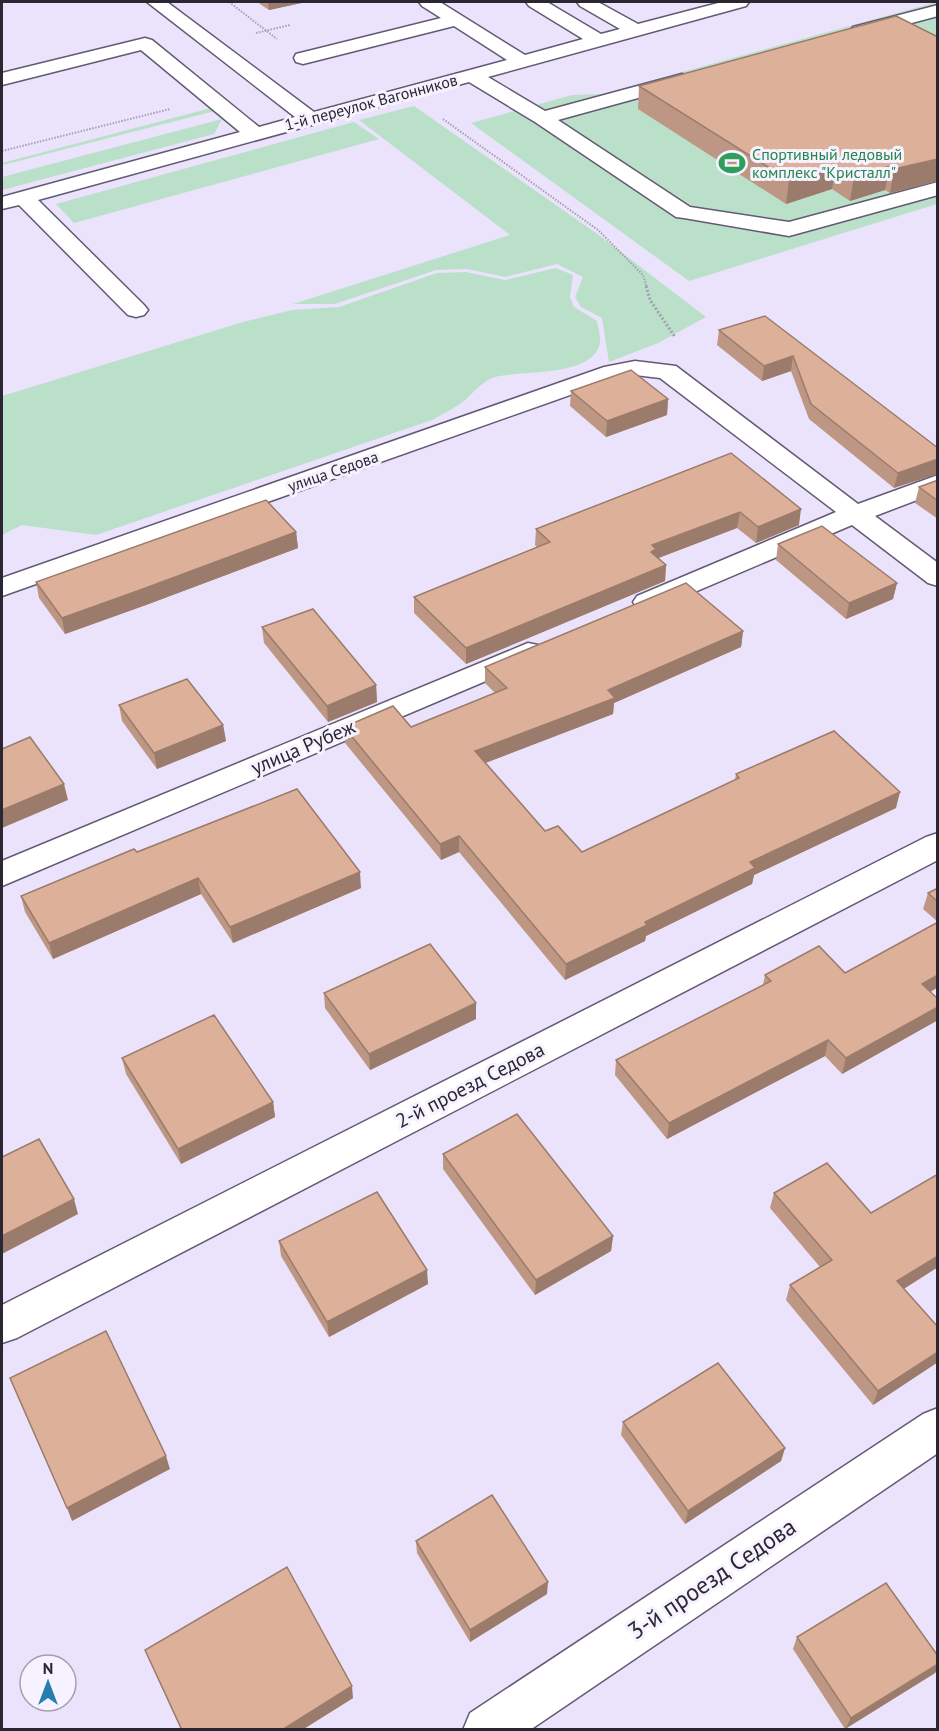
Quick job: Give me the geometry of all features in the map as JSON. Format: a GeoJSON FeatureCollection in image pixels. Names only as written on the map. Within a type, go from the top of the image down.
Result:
{"type":"FeatureCollection","features":[{"type":"Feature","properties":{"kind":"street"},"geometry":{"type":"LineString","coordinates":[[156,2],[309,118]]}},
{"type":"Feature","properties":{"kind":"street"},"geometry":{"type":"LineString","coordinates":[[428,2],[522,61]]}},
{"type":"Feature","properties":{"kind":"street"},"geometry":{"type":"LineString","coordinates":[[536,2],[598,40]]}},
{"type":"Feature","properties":{"kind":"street","name":"1-й переулок Вагонников"},"geometry":{"type":"LineString","coordinates":[[2,203],[740,2]]}},
{"type":"Feature","properties":{"kind":"street"},"geometry":{"type":"LineString","coordinates":[[592,5],[619,4]]}},
{"type":"Feature","properties":{"kind":"street"},"geometry":{"type":"LineString","coordinates":[[592,5],[635,30]]}},
{"type":"Feature","properties":{"kind":"street"},"geometry":{"type":"LineString","coordinates":[[846,35],[938,10]]}},
{"type":"Feature","properties":{"kind":"street"},"geometry":{"type":"LineString","coordinates":[[303,58],[456,20]]}},
{"type":"Feature","properties":{"kind":"street"},"geometry":{"type":"LineString","coordinates":[[2,79],[145,44],[255,134]]}},
{"type":"Feature","properties":{"kind":"street"},"geometry":{"type":"LineString","coordinates":[[472,75],[542,118],[684,212],[789,229],[938,188]]}},
{"type":"Feature","properties":{"kind":"street"},"geometry":{"type":"LineString","coordinates":[[542,118],[698,75]]}},
{"type":"Feature","properties":{"kind":"street"},"geometry":{"type":"LineString","coordinates":[[23,197],[136,310]]}},
{"type":"Feature","properties":{"kind":"street","name":"улица Седова"},"geometry":{"type":"LineString","coordinates":[[2,586],[613,372],[635,368],[667,371]]}},
{"type":"Feature","properties":{"kind":"street"},"geometry":{"type":"LineString","coordinates":[[667,371],[938,576]]}},
{"type":"Feature","properties":{"kind":"street"},"geometry":{"type":"LineString","coordinates":[[625,611],[855,514],[938,483]]}},
{"type":"Feature","properties":{"kind":"street","name":"улица Рубеж"},"geometry":{"type":"LineString","coordinates":[[2,874],[549,643]]}},
{"type":"Feature","properties":{"kind":"street","name":"2-й проезд Седова"},"geometry":{"type":"LineString","coordinates":[[2,1325],[938,844]]}},
{"type":"Feature","properties":{"kind":"street","name":"3-й проезд Седова"},"geometry":{"type":"LineString","coordinates":[[487,1730],[938,1428]]}},
{"type":"Feature","properties":{"kind":"path"},"geometry":{"type":"LineString","coordinates":[[229,2],[267,31]]}},
{"type":"Feature","properties":{"kind":"path"},"geometry":{"type":"LineString","coordinates":[[406,93],[598,230],[643,274],[650,300],[675,336],[667,371]]}},
{"type":"Feature","properties":{"kind":"path"},"geometry":{"type":"LineString","coordinates":[[2,151],[212,99]]}},
{"type":"Feature","properties":{"kind":"green space","name":"Спортивный ледовый комплекс \"Кристалл\""},"geometry":{"type":"Polygon","coordinates":[[[937,2],[937,204],[689,281],[471,123],[572,95],[602,94],[937,2]]]}},
{"type":"Feature","properties":{"kind":"green space"},"geometry":{"type":"Polygon","coordinates":[[[414,106],[596,233],[706,317],[658,343],[609,362],[602,318],[581,307],[575,297],[583,277],[557,264],[505,277],[467,269],[436,270],[335,304],[293,304],[510,235],[359,120],[414,106]]]}},
{"type":"Feature","properties":{"kind":"green space"},"geometry":{"type":"Polygon","coordinates":[[[211,108],[215,111],[3,165],[2,163],[211,108]]]}},
{"type":"Feature","properties":{"kind":"green space"},"geometry":{"type":"Polygon","coordinates":[[[222,119],[214,134],[2,190],[2,177],[222,119]]]}},
{"type":"Feature","properties":{"kind":"green space"},"geometry":{"type":"Polygon","coordinates":[[[354,122],[379,139],[74,223],[56,204],[354,122]]]}},
{"type":"Feature","properties":{"kind":"green space"},"geometry":{"type":"Polygon","coordinates":[[[556,268],[573,275],[570,297],[574,307],[597,321],[600,343],[594,354],[584,362],[553,371],[492,378],[460,404],[432,420],[96,535],[22,525],[2,535],[2,396],[243,322],[292,310],[339,307],[437,273],[466,272],[505,280],[556,268]]]}},
{"type":"Feature","properties":{"kind":"building"},"geometry":{"type":"Polygon","coordinates":[[[896,16],[938,37],[938,159],[894,169],[890,166],[854,177],[836,166],[789,180],[639,86],[896,16]]]}},
{"type":"Feature","properties":{"kind":"building"},"geometry":{"type":"Polygon","coordinates":[[[765,316],[938,448],[938,459],[898,473],[811,404],[793,356],[764,366],[719,330],[765,316]]]}},
{"type":"Feature","properties":{"kind":"building"},"geometry":{"type":"Polygon","coordinates":[[[631,370],[668,399],[607,421],[571,391],[631,370]]]}},
{"type":"Feature","properties":{"kind":"building"},"geometry":{"type":"Polygon","coordinates":[[[731,453],[801,509],[758,527],[740,512],[652,545],[656,549],[651,552],[666,565],[466,648],[414,597],[550,542],[536,529],[731,453]]]}},
{"type":"Feature","properties":{"kind":"building"},"geometry":{"type":"Polygon","coordinates":[[[938,480],[938,501],[919,487],[938,480]]]}},
{"type":"Feature","properties":{"kind":"building"},"geometry":{"type":"Polygon","coordinates":[[[266,500],[296,532],[62,618],[36,582],[266,500]]]}},
{"type":"Feature","properties":{"kind":"building"},"geometry":{"type":"Polygon","coordinates":[[[822,526],[897,583],[849,603],[778,544],[822,526]]]}},
{"type":"Feature","properties":{"kind":"building"},"geometry":{"type":"Polygon","coordinates":[[[686,583],[743,631],[608,690],[615,698],[475,751],[545,831],[558,826],[582,852],[739,778],[736,774],[834,731],[900,792],[750,862],[755,868],[645,922],[647,925],[566,964],[459,836],[440,844],[344,727],[393,706],[411,727],[507,688],[485,667],[686,583]]]}},
{"type":"Feature","properties":{"kind":"building"},"geometry":{"type":"Polygon","coordinates":[[[313,609],[376,685],[327,706],[262,627],[313,609]]]}},
{"type":"Feature","properties":{"kind":"building"},"geometry":{"type":"Polygon","coordinates":[[[187,679],[223,725],[154,753],[119,705],[187,679]]]}},
{"type":"Feature","properties":{"kind":"building"},"geometry":{"type":"Polygon","coordinates":[[[30,737],[64,784],[2,810],[2,749],[30,737]]]}},
{"type":"Feature","properties":{"kind":"building"},"geometry":{"type":"Polygon","coordinates":[[[297,789],[360,872],[230,927],[198,878],[49,943],[21,896],[134,849],[137,852],[297,789]]]}},
{"type":"Feature","properties":{"kind":"building"},"geometry":{"type":"Polygon","coordinates":[[[938,888],[938,902],[928,893],[938,888]]]}},
{"type":"Feature","properties":{"kind":"building"},"geometry":{"type":"Polygon","coordinates":[[[938,922],[938,975],[922,984],[938,999],[938,1007],[846,1058],[828,1040],[669,1123],[616,1060],[771,981],[765,975],[819,946],[845,973],[938,922]]]}},
{"type":"Feature","properties":{"kind":"building"},"geometry":{"type":"Polygon","coordinates":[[[430,944],[476,1003],[369,1054],[324,993],[430,944]]]}},
{"type":"Feature","properties":{"kind":"building"},"geometry":{"type":"Polygon","coordinates":[[[214,1015],[273,1102],[178,1149],[122,1058],[214,1015]]]}},
{"type":"Feature","properties":{"kind":"building"},"geometry":{"type":"Polygon","coordinates":[[[517,1114],[613,1236],[536,1280],[443,1154],[517,1114]]]}},
{"type":"Feature","properties":{"kind":"building"},"geometry":{"type":"Polygon","coordinates":[[[39,1139],[74,1199],[2,1236],[2,1157],[39,1139]]]}},
{"type":"Feature","properties":{"kind":"building"},"geometry":{"type":"Polygon","coordinates":[[[827,1163],[871,1213],[938,1174],[938,1256],[897,1281],[938,1327],[938,1352],[878,1391],[790,1285],[832,1260],[774,1193],[827,1163]]]}},
{"type":"Feature","properties":{"kind":"building"},"geometry":{"type":"Polygon","coordinates":[[[377,1192],[427,1270],[327,1322],[279,1241],[377,1192]]]}},
{"type":"Feature","properties":{"kind":"building"},"geometry":{"type":"Polygon","coordinates":[[[106,1331],[166,1456],[67,1508],[10,1378],[106,1331]]]}},
{"type":"Feature","properties":{"kind":"building"},"geometry":{"type":"Polygon","coordinates":[[[718,1363],[785,1448],[688,1511],[623,1422],[718,1363]]]}},
{"type":"Feature","properties":{"kind":"building"},"geometry":{"type":"Polygon","coordinates":[[[492,1495],[548,1582],[470,1630],[416,1541],[492,1495]]]}},
{"type":"Feature","properties":{"kind":"building"},"geometry":{"type":"Polygon","coordinates":[[[287,1567],[352,1686],[282,1730],[182,1730],[145,1650],[287,1567]]]}},
{"type":"Feature","properties":{"kind":"building"},"geometry":{"type":"Polygon","coordinates":[[[886,1583],[938,1656],[938,1664],[851,1718],[797,1637],[886,1583]]]}},
{"type":"Feature","properties":{"kind":"place","name":"Спортивный ледовый комплекс \"Кристалл\""},"geometry":{"type":"Point","coordinates":[732,163]}}]}
